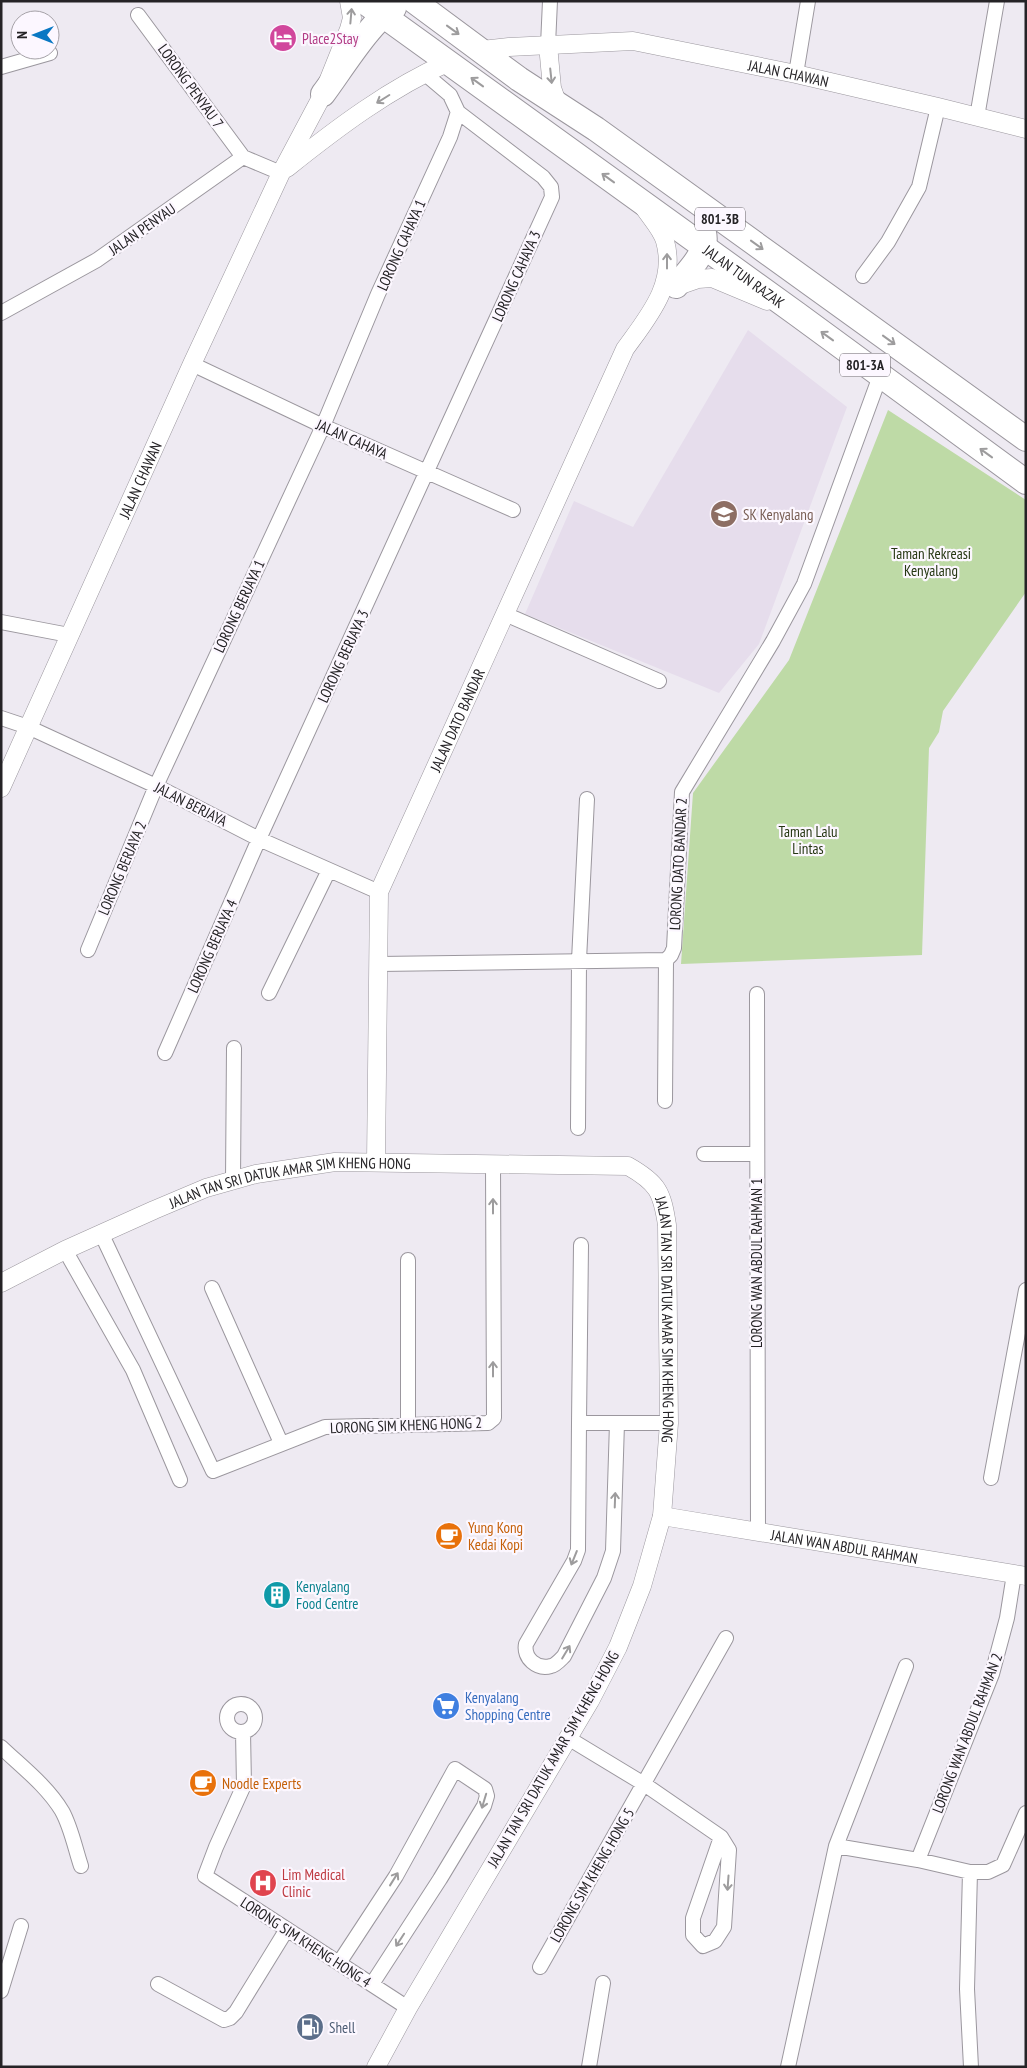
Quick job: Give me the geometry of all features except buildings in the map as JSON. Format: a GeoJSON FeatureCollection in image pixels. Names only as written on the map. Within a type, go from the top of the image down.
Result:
{"type":"FeatureCollection","features":[{"type":"Feature","properties":{"kind":"highway","name":"JALAN TUN RAZAK"},"geometry":{"type":"LineString","coordinates":[[363,1],[797,314],[1026,482]]}},
{"type":"Feature","properties":{"kind":"highway"},"geometry":{"type":"LineString","coordinates":[[319,102],[382,16],[393,8],[419,5]]}},
{"type":"Feature","properties":{"kind":"highway","name":"801-3B"},"geometry":{"type":"LineString","coordinates":[[419,5],[519,79],[596,129],[1026,439]]}},
{"type":"Feature","properties":{"kind":"highway"},"geometry":{"type":"LineString","coordinates":[[519,79],[590,143],[702,228],[706,239],[704,248],[676,286]]}},
{"type":"Feature","properties":{"kind":"street"},"geometry":{"type":"LineString","coordinates":[[336,130],[325,130],[316,119],[319,102],[352,18],[352,7],[349,1]]}},
{"type":"Feature","properties":{"kind":"street"},"geometry":{"type":"LineString","coordinates":[[550,1],[548,45],[552,88],[558,105]]}},
{"type":"Feature","properties":{"kind":"street"},"geometry":{"type":"LineString","coordinates":[[796,74],[808,1]]}},
{"type":"Feature","properties":{"kind":"street"},"geometry":{"type":"LineString","coordinates":[[977,116],[997,1]]}},
{"type":"Feature","properties":{"kind":"street","name":"LORONG PENYAU 7"},"geometry":{"type":"LineString","coordinates":[[138,15],[243,157]]}},
{"type":"Feature","properties":{"kind":"street","name":"JALAN CHAWAN"},"geometry":{"type":"LineString","coordinates":[[482,50],[633,41],[796,74],[938,106],[1026,129]]}},
{"type":"Feature","properties":{"kind":"street"},"geometry":{"type":"LineString","coordinates":[[1,67],[26,60]]}},
{"type":"Feature","properties":{"kind":"street"},"geometry":{"type":"LineString","coordinates":[[243,157],[281,173],[336,130],[424,73],[449,62]]}},
{"type":"Feature","properties":{"kind":"street"},"geometry":{"type":"LineString","coordinates":[[424,73],[450,96],[458,112]]}},
{"type":"Feature","properties":{"kind":"street","name":"JALAN CHAWAN"},"geometry":{"type":"LineString","coordinates":[[1,788],[192,364],[281,173],[319,102]]}},
{"type":"Feature","properties":{"kind":"street"},"geometry":{"type":"LineString","coordinates":[[863,276],[888,242],[919,186],[938,106]]}},
{"type":"Feature","properties":{"kind":"street","name":"LORONG CAHAYA 1"},"geometry":{"type":"LineString","coordinates":[[323,426],[378,294],[450,136],[458,112]]}},
{"type":"Feature","properties":{"kind":"street","name":"LORONG CAHAYA 3"},"geometry":{"type":"LineString","coordinates":[[427,472],[552,197],[551,186],[543,177],[458,112]]}},
{"type":"Feature","properties":{"kind":"street","name":"JALAN PENYAU"},"geometry":{"type":"LineString","coordinates":[[1,313],[97,260],[243,157]]}},
{"type":"Feature","properties":{"kind":"street"},"geometry":{"type":"LineString","coordinates":[[640,202],[665,240],[668,256],[663,289],[655,307]]}},
{"type":"Feature","properties":{"kind":"street"},"geometry":{"type":"LineString","coordinates":[[655,307],[676,286],[698,279],[712,278],[797,314]]}},
{"type":"Feature","properties":{"kind":"street","name":"JALAN DATO BANDAR"},"geometry":{"type":"LineString","coordinates":[[376,1162],[380,892],[625,349],[655,307]]}},
{"type":"Feature","properties":{"kind":"street","name":"JALAN CAHAYA"},"geometry":{"type":"LineString","coordinates":[[192,364],[323,426],[513,510]]}},
{"type":"Feature","properties":{"kind":"street","name":"LORONG DATO BANDAR 2"},"geometry":{"type":"LineString","coordinates":[[666,960],[672,956],[674,948],[682,792],[794,605],[804,584],[880,376]]}},
{"type":"Feature","properties":{"kind":"street","name":"LORONG BERJAYA 1"},"geometry":{"type":"LineString","coordinates":[[156,786],[323,426]]}},
{"type":"Feature","properties":{"kind":"street","name":"LORONG BERJAYA 3"},"geometry":{"type":"LineString","coordinates":[[259,839],[427,472]]}},
{"type":"Feature","properties":{"kind":"street"},"geometry":{"type":"LineString","coordinates":[[505,614],[659,681]]}},
{"type":"Feature","properties":{"kind":"street"},"geometry":{"type":"LineString","coordinates":[[1,622],[69,635]]}},
{"type":"Feature","properties":{"kind":"street","name":"JALAN BERJAYA"},"geometry":{"type":"LineString","coordinates":[[1,718],[28,727],[156,786],[259,839],[380,892]]}},
{"type":"Feature","properties":{"kind":"street","name":"LORONG BERJAYA 2"},"geometry":{"type":"LineString","coordinates":[[88,950],[156,786]]}},
{"type":"Feature","properties":{"kind":"street"},"geometry":{"type":"LineString","coordinates":[[578,1128],[579,960],[588,799]]}},
{"type":"Feature","properties":{"kind":"street","name":"LORONG BERJAYA 4"},"geometry":{"type":"LineString","coordinates":[[165,1053],[259,839]]}},
{"type":"Feature","properties":{"kind":"street"},"geometry":{"type":"LineString","coordinates":[[269,993],[330,870]]}},
{"type":"Feature","properties":{"kind":"street"},"geometry":{"type":"LineString","coordinates":[[379,964],[666,960],[665,1101]]}},
{"type":"Feature","properties":{"kind":"street","name":"LORONG WAN ABDUL RAHMAN 1"},"geometry":{"type":"LineString","coordinates":[[756,994],[758,1532]]}},
{"type":"Feature","properties":{"kind":"street"},"geometry":{"type":"LineString","coordinates":[[233,1180],[234,1048]]}},
{"type":"Feature","properties":{"kind":"street"},"geometry":{"type":"LineString","coordinates":[[704,1154],[756,1154]]}},
{"type":"Feature","properties":{"kind":"street","name":"JALAN TAN SRI DATUK AMAR SIM KHENG HONG"},"geometry":{"type":"LineString","coordinates":[[1,1283],[65,1250],[206,1188],[256,1174],[336,1162],[628,1166],[646,1176],[657,1188],[663,1201],[667,1225],[669,1423],[662,1516],[642,1586],[618,1647],[590,1701],[408,2008],[376,2067]]}},
{"type":"Feature","properties":{"kind":"street","name":"LORONG SIM KHENG HONG 2"},"geometry":{"type":"LineString","coordinates":[[102,1235],[212,1471],[325,1427],[488,1423],[494,1418],[493,1164]]}},
{"type":"Feature","properties":{"kind":"street"},"geometry":{"type":"LineString","coordinates":[[581,1245],[578,1550],[574,1561],[526,1644],[524,1652],[527,1657],[541,1667],[554,1666],[564,1656],[609,1566],[614,1535],[617,1423]]}},
{"type":"Feature","properties":{"kind":"street"},"geometry":{"type":"LineString","coordinates":[[65,1250],[133,1370],[180,1480]]}},
{"type":"Feature","properties":{"kind":"street"},"geometry":{"type":"LineString","coordinates":[[408,1260],[408,1425]]}},
{"type":"Feature","properties":{"kind":"street"},"geometry":{"type":"LineString","coordinates":[[212,1288],[281,1444]]}},
{"type":"Feature","properties":{"kind":"street"},"geometry":{"type":"LineString","coordinates":[[991,1478],[1025,1296]]}},
{"type":"Feature","properties":{"kind":"street"},"geometry":{"type":"LineString","coordinates":[[579,1423],[669,1423]]}},
{"type":"Feature","properties":{"kind":"street","name":"JALAN WAN ABDUL RAHMAN"},"geometry":{"type":"LineString","coordinates":[[662,1516],[1020,1575]]}},
{"type":"Feature","properties":{"kind":"street","name":"LORONG WAN ABDUL RAHMAN 2"},"geometry":{"type":"LineString","coordinates":[[918,1860],[992,1674],[1020,1575]]}},
{"type":"Feature","properties":{"kind":"street","name":"LORONG SIM KHENG HONG 5"},"geometry":{"type":"LineString","coordinates":[[540,1967],[726,1638]]}},
{"type":"Feature","properties":{"kind":"street"},"geometry":{"type":"LineString","coordinates":[[788,2067],[836,1846],[906,1666]]}},
{"type":"Feature","properties":{"kind":"street","name":"LORONG SIM KHENG HONG 4"},"geometry":{"type":"LineString","coordinates":[[243,1732],[244,1785],[216,1847],[206,1876],[408,2008]]}},
{"type":"Feature","properties":{"kind":"street"},"geometry":{"type":"LineString","coordinates":[[568,1738],[644,1784],[721,1837],[729,1850],[724,1928],[715,1941],[703,1946],[693,1935],[693,1918],[721,1837]]}},
{"type":"Feature","properties":{"kind":"street"},"geometry":{"type":"LineString","coordinates":[[1,1747],[43,1786],[63,1813],[81,1866]]}},
{"type":"Feature","properties":{"kind":"street"},"geometry":{"type":"LineString","coordinates":[[339,1963],[396,1876],[455,1769],[485,1789],[487,1796],[484,1806],[440,1879],[372,1984]]}},
{"type":"Feature","properties":{"kind":"street"},"geometry":{"type":"LineString","coordinates":[[836,1846],[918,1860],[970,1872],[988,1872],[1003,1865],[1026,1813]]}},
{"type":"Feature","properties":{"kind":"street"},"geometry":{"type":"LineString","coordinates":[[970,1872],[967,1989],[971,2067]]}},
{"type":"Feature","properties":{"kind":"street"},"geometry":{"type":"LineString","coordinates":[[1,1991],[21,1926]]}},
{"type":"Feature","properties":{"kind":"street"},"geometry":{"type":"LineString","coordinates":[[158,1984],[224,2020],[230,2018],[236,2012],[287,1929]]}},
{"type":"Feature","properties":{"kind":"street"},"geometry":{"type":"LineString","coordinates":[[589,2067],[603,1983]]}},
{"type":"Feature","properties":{"kind":"shaded area","name":"SK Kenyalang"},"geometry":{"type":"Polygon","coordinates":[[[748,330],[847,407],[759,644],[719,693],[525,614],[574,501],[633,527],[748,330]]]}},
{"type":"Feature","properties":{"kind":"green space"},"geometry":{"type":"Polygon","coordinates":[[[888,410],[1026,500],[1026,592],[943,711],[939,732],[929,748],[922,955],[681,964],[693,793],[789,660],[888,410]]]}},
{"type":"Feature","properties":{"kind":"place","name":"Place2Stay"},"geometry":{"type":"Point","coordinates":[283,38]}},
{"type":"Feature","properties":{"kind":"place","name":"SK Kenyalang"},"geometry":{"type":"Point","coordinates":[724,514]}},
{"type":"Feature","properties":{"kind":"place","name":"Yung Kong Kedai Kopi"},"geometry":{"type":"Point","coordinates":[449,1536]}},
{"type":"Feature","properties":{"kind":"place","name":"Kenyalang Food Centre"},"geometry":{"type":"Point","coordinates":[277,1595]}},
{"type":"Feature","properties":{"kind":"place","name":"Kenyalang Shopping Centre"},"geometry":{"type":"Point","coordinates":[446,1706]}},
{"type":"Feature","properties":{"kind":"place","name":"Noodle Experts"},"geometry":{"type":"Point","coordinates":[203,1783]}},
{"type":"Feature","properties":{"kind":"place","name":"Lim Medical Clinic"},"geometry":{"type":"Point","coordinates":[263,1883]}},
{"type":"Feature","properties":{"kind":"place","name":"Shell"},"geometry":{"type":"Point","coordinates":[310,2027]}},
{"type":"Feature","properties":{"kind":"park label","name":"Taman Rekreasi Kenyalang"},"geometry":{"type":"Point","coordinates":[931,562]}},
{"type":"Feature","properties":{"kind":"park label","name":"Taman Lalu Lintas"},"geometry":{"type":"Point","coordinates":[808,840]}}]}
